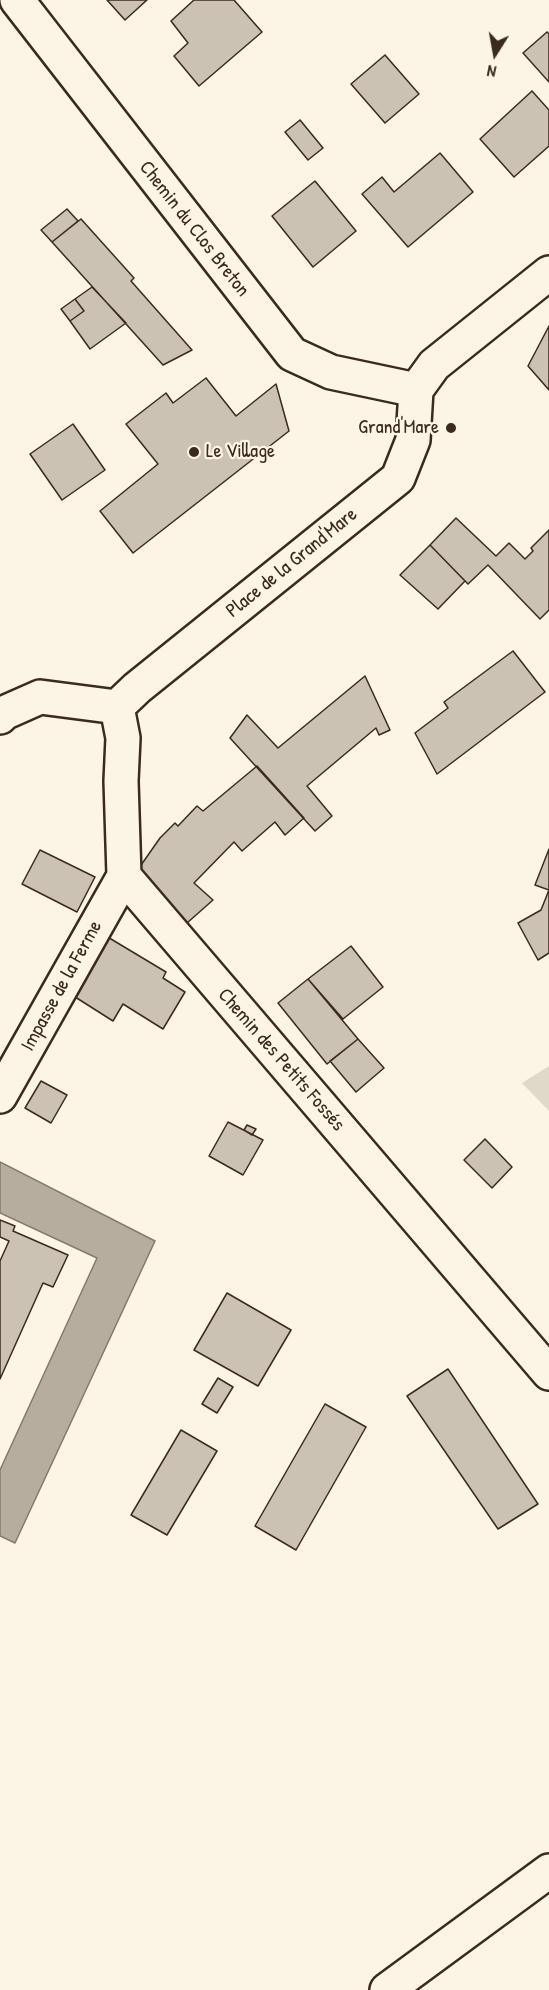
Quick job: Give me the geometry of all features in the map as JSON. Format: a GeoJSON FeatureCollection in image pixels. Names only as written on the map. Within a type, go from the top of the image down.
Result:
{"type":"FeatureCollection","features":[{"type":"Feature","properties":{"kind":"street","name":"Chemin du Clos Breton"},"geometry":{"type":"LineString","coordinates":[[17,0],[292,354],[331,372],[416,390]]}},
{"type":"Feature","properties":{"kind":"street"},"geometry":{"type":"LineString","coordinates":[[416,390],[434,365],[549,273]]}},
{"type":"Feature","properties":{"kind":"street","name":"Place de la Grand'Mare"},"geometry":{"type":"LineString","coordinates":[[117,707],[137,688],[398,478],[412,440],[416,390]]}},
{"type":"Feature","properties":{"kind":"street"},"geometry":{"type":"LineString","coordinates":[[0,717],[40,697],[117,707],[123,738],[121,781],[124,876]]}},
{"type":"Feature","properties":{"kind":"street","name":"Impasse de la Ferme"},"geometry":{"type":"LineString","coordinates":[[0,1096],[124,876]]}},
{"type":"Feature","properties":{"kind":"street","name":"Chemin des Petits Fossés"},"geometry":{"type":"LineString","coordinates":[[124,876],[549,1373]]}},
{"type":"Feature","properties":{"kind":"street"},"geometry":{"type":"LineString","coordinates":[[387,1990],[549,1871]]}},
{"type":"Feature","properties":{"kind":"shaded area"},"geometry":{"type":"Polygon","coordinates":[[[549,1066],[549,1111],[522,1083],[549,1066]]]}},
{"type":"Feature","properties":{"kind":"shaded area"},"geometry":{"type":"Polygon","coordinates":[[[0,1162],[155,1241],[15,1543],[0,1536],[0,1470],[97,1258],[0,1213],[0,1162]]]}},
{"type":"Feature","properties":{"kind":"building"},"geometry":{"type":"Polygon","coordinates":[[[107,0],[147,0],[125,20],[107,0]]]}},
{"type":"Feature","properties":{"kind":"building"},"geometry":{"type":"Polygon","coordinates":[[[194,0],[234,0],[262,32],[199,86],[174,56],[188,43],[171,21],[194,0]]]}},
{"type":"Feature","properties":{"kind":"building"},"geometry":{"type":"Polygon","coordinates":[[[547,32],[549,34],[549,82],[523,53],[547,32]]]}},
{"type":"Feature","properties":{"kind":"building"},"geometry":{"type":"Polygon","coordinates":[[[385,55],[419,94],[385,123],[351,84],[385,55]]]}},
{"type":"Feature","properties":{"kind":"building"},"geometry":{"type":"Polygon","coordinates":[[[532,91],[549,110],[549,146],[514,177],[480,139],[532,91]]]}},
{"type":"Feature","properties":{"kind":"building"},"geometry":{"type":"Polygon","coordinates":[[[300,120],[323,148],[308,160],[285,132],[300,120]]]}},
{"type":"Feature","properties":{"kind":"building"},"geometry":{"type":"Polygon","coordinates":[[[440,153],[473,192],[408,247],[362,194],[382,177],[394,192],[440,153]]]}},
{"type":"Feature","properties":{"kind":"building"},"geometry":{"type":"Polygon","coordinates":[[[315,181],[356,231],[313,267],[272,216],[315,181]]]}},
{"type":"Feature","properties":{"kind":"building"},"geometry":{"type":"Polygon","coordinates":[[[67,209],[78,221],[52,242],[41,230],[67,209]]]}},
{"type":"Feature","properties":{"kind":"building"},"geometry":{"type":"Polygon","coordinates":[[[81,219],[134,278],[131,281],[192,350],[163,365],[52,242],[81,219]]]}},
{"type":"Feature","properties":{"kind":"building"},"geometry":{"type":"Polygon","coordinates":[[[92,287],[126,323],[90,349],[70,321],[84,311],[75,299],[92,287]]]}},
{"type":"Feature","properties":{"kind":"building"},"geometry":{"type":"Polygon","coordinates":[[[75,299],[84,311],[70,321],[61,309],[75,299]]]}},
{"type":"Feature","properties":{"kind":"building"},"geometry":{"type":"Polygon","coordinates":[[[549,326],[549,390],[528,366],[549,326]]]}},
{"type":"Feature","properties":{"kind":"building"},"geometry":{"type":"Polygon","coordinates":[[[206,378],[236,416],[276,384],[289,431],[133,553],[100,511],[158,464],[126,424],[166,393],[173,403],[206,378]]]}},
{"type":"Feature","properties":{"kind":"building"},"geometry":{"type":"Polygon","coordinates":[[[73,424],[105,470],[62,500],[30,454],[73,424]]]}},
{"type":"Feature","properties":{"kind":"building"},"geometry":{"type":"Polygon","coordinates":[[[456,518],[496,556],[509,543],[525,559],[533,551],[531,548],[549,530],[549,610],[540,619],[488,565],[468,584],[430,545],[456,518]]]}},
{"type":"Feature","properties":{"kind":"building"},"geometry":{"type":"Polygon","coordinates":[[[430,545],[465,581],[438,609],[400,575],[430,545]]]}},
{"type":"Feature","properties":{"kind":"building"},"geometry":{"type":"Polygon","coordinates":[[[513,651],[545,692],[437,774],[415,733],[448,708],[444,702],[513,651]]]}},
{"type":"Feature","properties":{"kind":"building"},"geometry":{"type":"Polygon","coordinates":[[[365,676],[390,730],[379,735],[376,728],[307,786],[332,816],[315,831],[230,738],[247,715],[278,748],[365,676]]]}},
{"type":"Feature","properties":{"kind":"building"},"geometry":{"type":"Polygon","coordinates":[[[257,766],[304,818],[285,835],[275,822],[242,851],[234,842],[194,883],[213,900],[187,923],[139,868],[160,838],[175,823],[178,826],[197,806],[203,811],[257,766]]]}},
{"type":"Feature","properties":{"kind":"building"},"geometry":{"type":"Polygon","coordinates":[[[549,849],[549,890],[535,885],[549,849]]]}},
{"type":"Feature","properties":{"kind":"building"},"geometry":{"type":"Polygon","coordinates":[[[40,850],[95,877],[77,912],[22,884],[40,850]]]}},
{"type":"Feature","properties":{"kind":"building"},"geometry":{"type":"Polygon","coordinates":[[[549,890],[549,953],[538,960],[518,923],[541,910],[549,890]]]}},
{"type":"Feature","properties":{"kind":"building"},"geometry":{"type":"Polygon","coordinates":[[[106,936],[166,972],[163,978],[185,992],[163,1029],[123,1004],[113,1021],[72,995],[106,936]]]}},
{"type":"Feature","properties":{"kind":"building"},"geometry":{"type":"Polygon","coordinates":[[[351,946],[383,987],[343,1019],[308,979],[351,946]]]}},
{"type":"Feature","properties":{"kind":"building"},"geometry":{"type":"Polygon","coordinates":[[[308,979],[358,1039],[327,1064],[278,1003],[308,979]]]}},
{"type":"Feature","properties":{"kind":"building"},"geometry":{"type":"Polygon","coordinates":[[[358,1039],[384,1068],[356,1092],[330,1061],[358,1039]]]}},
{"type":"Feature","properties":{"kind":"building"},"geometry":{"type":"Polygon","coordinates":[[[41,1081],[67,1095],[51,1123],[25,1108],[41,1081]]]}},
{"type":"Feature","properties":{"kind":"building"},"geometry":{"type":"Polygon","coordinates":[[[228,1122],[263,1140],[243,1175],[209,1156],[228,1122]]]}},
{"type":"Feature","properties":{"kind":"building"},"geometry":{"type":"Polygon","coordinates":[[[247,1125],[256,1129],[252,1135],[244,1130],[247,1125]]]}},
{"type":"Feature","properties":{"kind":"building"},"geometry":{"type":"Polygon","coordinates":[[[485,1139],[512,1167],[492,1188],[464,1160],[485,1139]]]}},
{"type":"Feature","properties":{"kind":"building"},"geometry":{"type":"Polygon","coordinates":[[[0,1220],[15,1226],[13,1231],[68,1255],[53,1287],[43,1283],[0,1379],[0,1261],[9,1241],[0,1237],[0,1220]]]}},
{"type":"Feature","properties":{"kind":"building"},"geometry":{"type":"Polygon","coordinates":[[[227,1293],[291,1330],[258,1386],[194,1350],[227,1293]]]}},
{"type":"Feature","properties":{"kind":"building"},"geometry":{"type":"Polygon","coordinates":[[[448,1369],[538,1504],[498,1529],[407,1396],[448,1369]]]}},
{"type":"Feature","properties":{"kind":"building"},"geometry":{"type":"Polygon","coordinates":[[[218,1378],[233,1387],[217,1413],[202,1404],[218,1378]]]}},
{"type":"Feature","properties":{"kind":"building"},"geometry":{"type":"Polygon","coordinates":[[[325,1404],[366,1427],[296,1550],[255,1526],[325,1404]]]}},
{"type":"Feature","properties":{"kind":"building"},"geometry":{"type":"Polygon","coordinates":[[[181,1430],[217,1451],[167,1535],[131,1515],[181,1430]]]}},
{"type":"Feature","properties":{"kind":"place","name":"Grand'Mare"},"geometry":{"type":"Point","coordinates":[451,428]}},
{"type":"Feature","properties":{"kind":"place","name":"Le Village"},"geometry":{"type":"Point","coordinates":[194,452]}}]}
